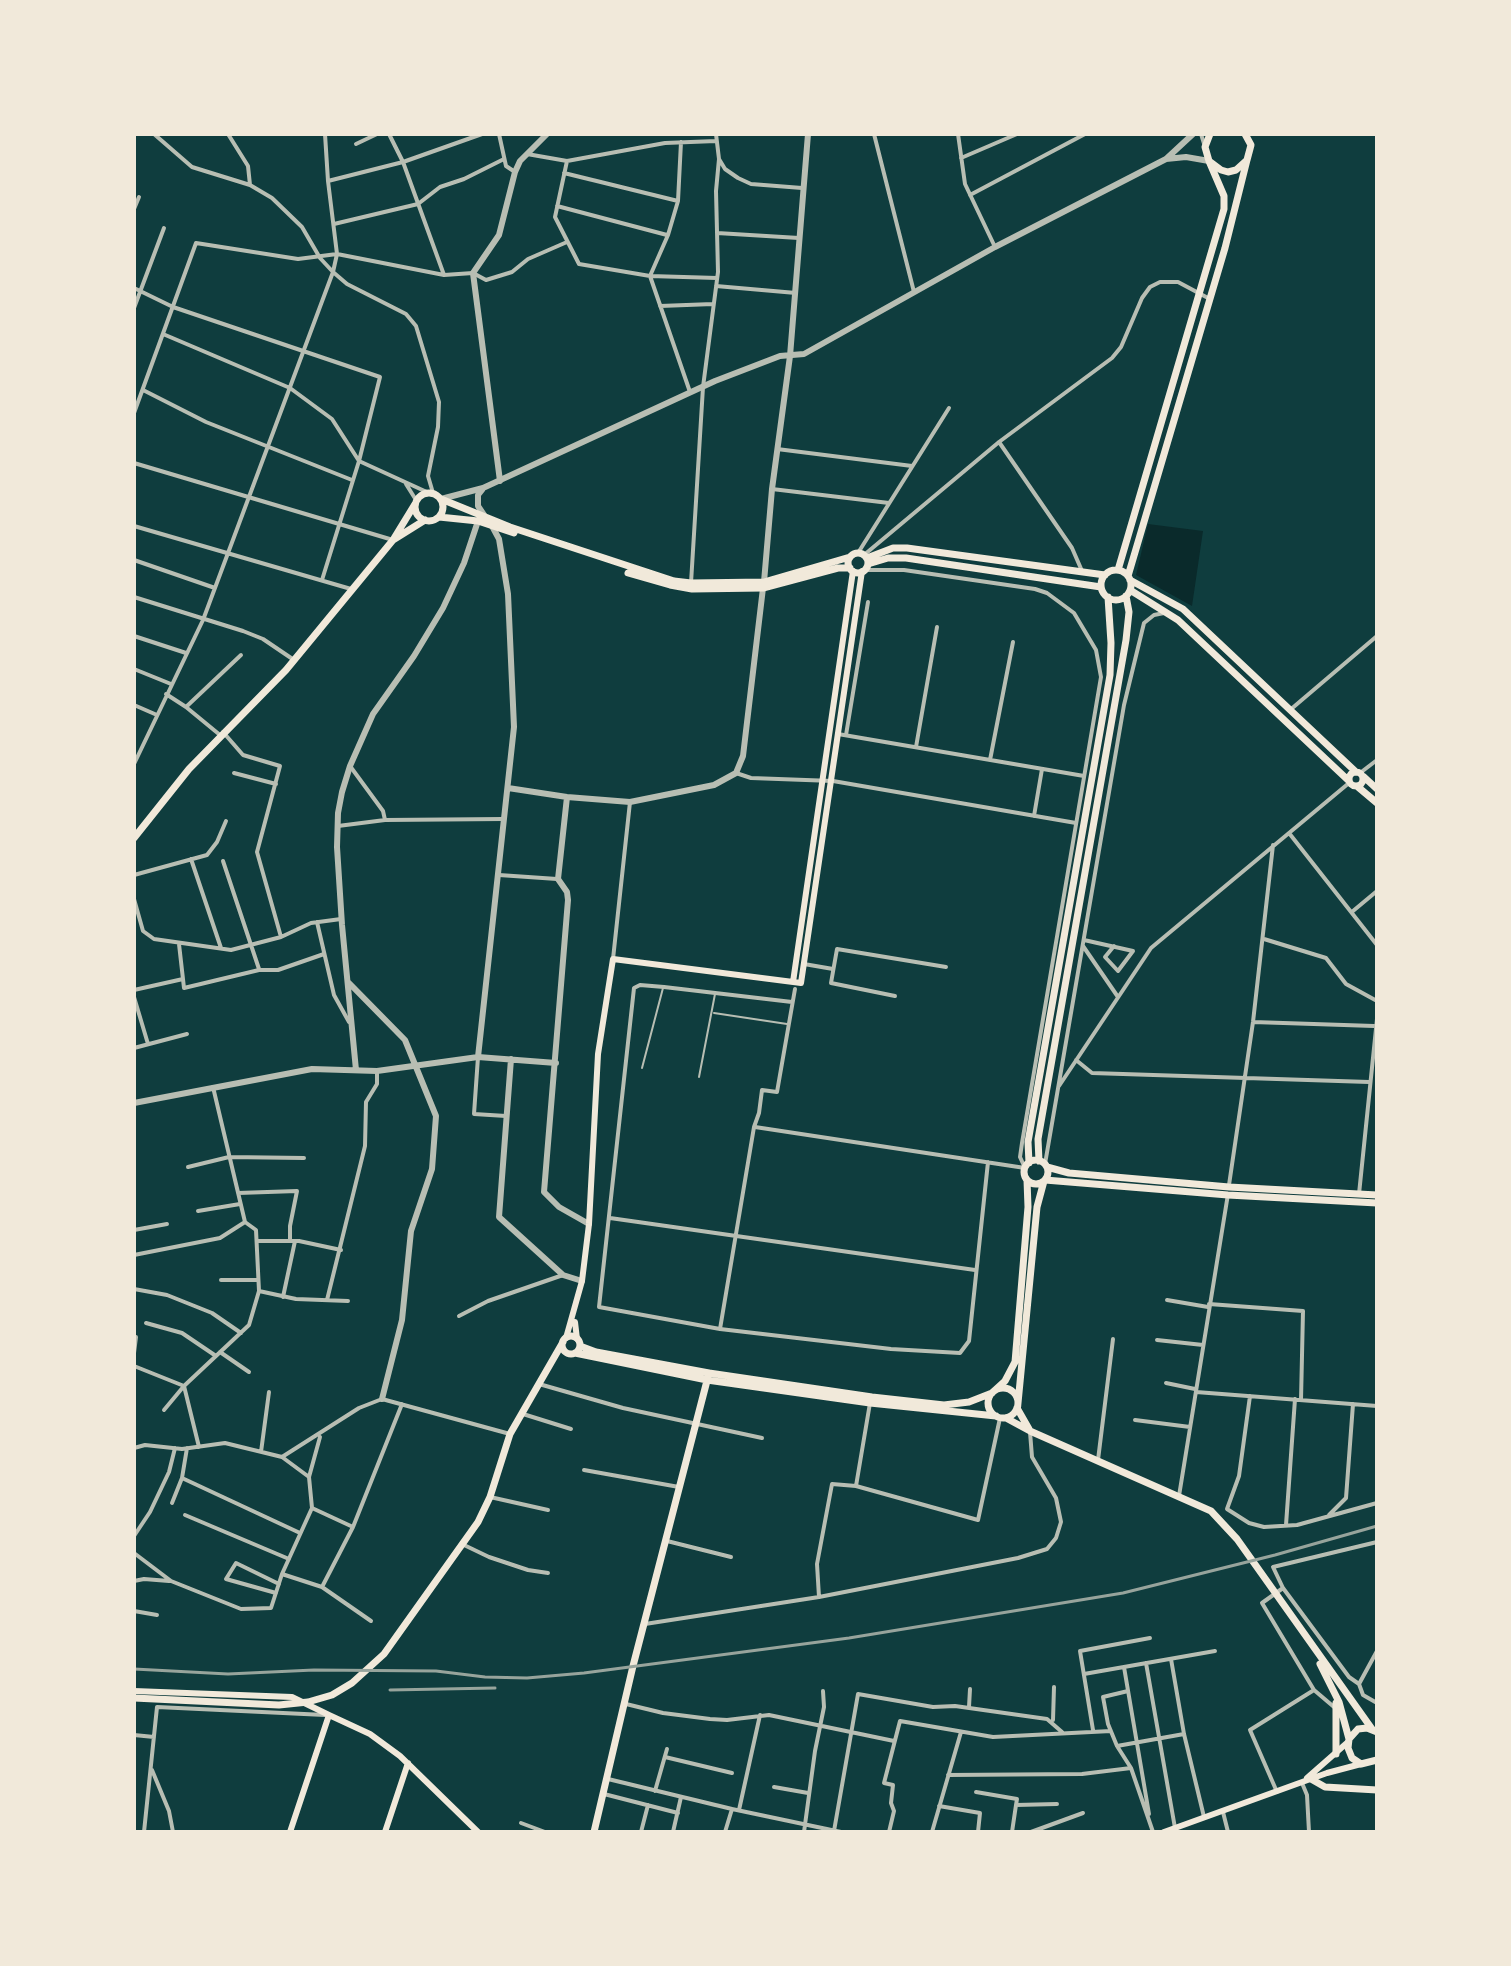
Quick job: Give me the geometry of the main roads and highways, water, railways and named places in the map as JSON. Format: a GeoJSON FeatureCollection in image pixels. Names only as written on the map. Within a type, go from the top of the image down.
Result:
{"type":"FeatureCollection","features":[{"type":"Feature","properties":{"kind":"main road"},"geometry":{"type":"LineString","coordinates":[[1118,570],[1224,209],[1224,196],[1205,147],[1210,134]]}},
{"type":"Feature","properties":{"kind":"main road"},"geometry":{"type":"LineString","coordinates":[[1245,134],[1251,145]]}},
{"type":"Feature","properties":{"kind":"main road"},"geometry":{"type":"LineString","coordinates":[[565,1340],[564,1350],[576,1348],[708,1376],[870,1403],[1001,1417],[1013,1415],[1017,1406],[1037,1207],[1048,1174],[1038,1139],[1126,640],[1129,578],[1254,134]]}},
{"type":"Feature","properties":{"kind":"main road"},"geometry":{"type":"LineString","coordinates":[[1209,161],[1228,172],[1242,166],[1247,160]]}},
{"type":"Feature","properties":{"kind":"main road"},"geometry":{"type":"LineString","coordinates":[[134,838],[221,734],[294,660],[393,540],[416,502],[431,493],[481,518],[652,576],[691,583],[764,585],[862,561],[906,558],[1101,587],[1108,597],[1111,643],[1107,695],[1028,1142],[1028,1207],[1015,1362],[1005,1381],[993,1392],[988,1405],[1001,1417],[1030,1431],[1211,1511],[1237,1539],[1375,1730]]}},
{"type":"Feature","properties":{"kind":"main road"},"geometry":{"type":"LineString","coordinates":[[439,517],[443,508],[441,499]]}},
{"type":"Feature","properties":{"kind":"main road"},"geometry":{"type":"LineString","coordinates":[[416,502],[418,516],[425,520]]}},
{"type":"Feature","properties":{"kind":"main road"},"geometry":{"type":"LineString","coordinates":[[393,540],[425,520],[439,517],[481,518],[492,526],[670,585],[692,589],[764,585],[838,568],[852,570]]}},
{"type":"Feature","properties":{"kind":"main road"},"geometry":{"type":"LineString","coordinates":[[794,986],[852,570],[862,561],[893,548],[907,548],[1105,575],[1118,570]]}},
{"type":"Feature","properties":{"kind":"main road"},"geometry":{"type":"LineString","coordinates":[[852,570],[862,561]]}},
{"type":"Feature","properties":{"kind":"main road"},"geometry":{"type":"LineString","coordinates":[[138,1699],[279,1705],[308,1702],[332,1695],[373,1666],[464,1545],[490,1497],[520,1413],[565,1340],[575,1314],[589,1224],[598,1054],[613,959],[794,986],[801,983],[842,734],[862,561]]}},
{"type":"Feature","properties":{"kind":"main road"},"geometry":{"type":"LineString","coordinates":[[1118,570],[1183,609],[1377,789]]}},
{"type":"Feature","properties":{"kind":"main road"},"geometry":{"type":"LineString","coordinates":[[1101,587],[1105,575]]}},
{"type":"Feature","properties":{"kind":"main road"},"geometry":{"type":"LineString","coordinates":[[1108,597],[1117,600],[1128,593]]}},
{"type":"Feature","properties":{"kind":"main road"},"geometry":{"type":"LineString","coordinates":[[1128,593],[1171,614],[1349,782],[1377,803]]}},
{"type":"Feature","properties":{"kind":"main road"},"geometry":{"type":"LineString","coordinates":[[1349,782],[1350,776],[1360,774]]}},
{"type":"Feature","properties":{"kind":"main road"},"geometry":{"type":"LineString","coordinates":[[1358,787],[1363,782],[1360,774]]}},
{"type":"Feature","properties":{"kind":"main road"},"geometry":{"type":"LineString","coordinates":[[1027,1165],[1044,1164],[1069,1173],[1228,1191],[1377,1195]]}},
{"type":"Feature","properties":{"kind":"main road"},"geometry":{"type":"LineString","coordinates":[[1027,1180],[1033,1184],[1045,1181],[1228,1191],[1377,1203]]}},
{"type":"Feature","properties":{"kind":"main road"},"geometry":{"type":"LineString","coordinates":[[575,1314],[576,1348]]}},
{"type":"Feature","properties":{"kind":"main road"},"geometry":{"type":"LineString","coordinates":[[565,1340],[572,1336],[576,1348]]}},
{"type":"Feature","properties":{"kind":"main road"},"geometry":{"type":"LineString","coordinates":[[549,1365],[576,1348]]}},
{"type":"Feature","properties":{"kind":"main road"},"geometry":{"type":"LineString","coordinates":[[708,1376],[944,1405],[969,1402],[1008,1389],[1015,1395],[1030,1431]]}},
{"type":"Feature","properties":{"kind":"main road"},"geometry":{"type":"LineString","coordinates":[[594,1832],[708,1376]]}},
{"type":"Feature","properties":{"kind":"main road"},"geometry":{"type":"LineString","coordinates":[[1308,1640],[1335,1693],[1349,1740],[1349,1753],[1371,1764]]}},
{"type":"Feature","properties":{"kind":"main road"},"geometry":{"type":"LineString","coordinates":[[134,1691],[292,1697],[370,1734],[408,1763],[478,1832]]}},
{"type":"Feature","properties":{"kind":"main road"},"geometry":{"type":"LineString","coordinates":[[1335,1693],[1336,1754]]}},
{"type":"Feature","properties":{"kind":"main road"},"geometry":{"type":"LineString","coordinates":[[290,1832],[329,1715]]}},
{"type":"Feature","properties":{"kind":"main road"},"geometry":{"type":"LineString","coordinates":[[1302,1783],[1336,1754],[1358,1729],[1375,1730]]}},
{"type":"Feature","properties":{"kind":"main road"},"geometry":{"type":"LineString","coordinates":[[385,1832],[408,1763]]}},
{"type":"Feature","properties":{"kind":"main road"},"geometry":{"type":"LineString","coordinates":[[1164,1832],[1311,1779],[1371,1764]]}},
{"type":"Feature","properties":{"kind":"main road"},"geometry":{"type":"LineString","coordinates":[[1311,1779],[1325,1787],[1377,1790]]}},
{"type":"Feature","properties":{"kind":"water"},"geometry":{"type":"Polygon","coordinates":[[[1148,524],[1203,531],[1192,606],[1136,575],[1148,524]]]}},
{"type":"Feature","properties":{"kind":"railway"},"geometry":{"type":"LineString","coordinates":[[134,1669],[228,1674],[314,1670],[436,1671],[527,1678],[584,1673],[849,1638],[1123,1593],[1377,1526]]}},
{"type":"Feature","properties":{"kind":"railway"},"geometry":{"type":"LineString","coordinates":[[390,1690],[495,1688]]}}]}
